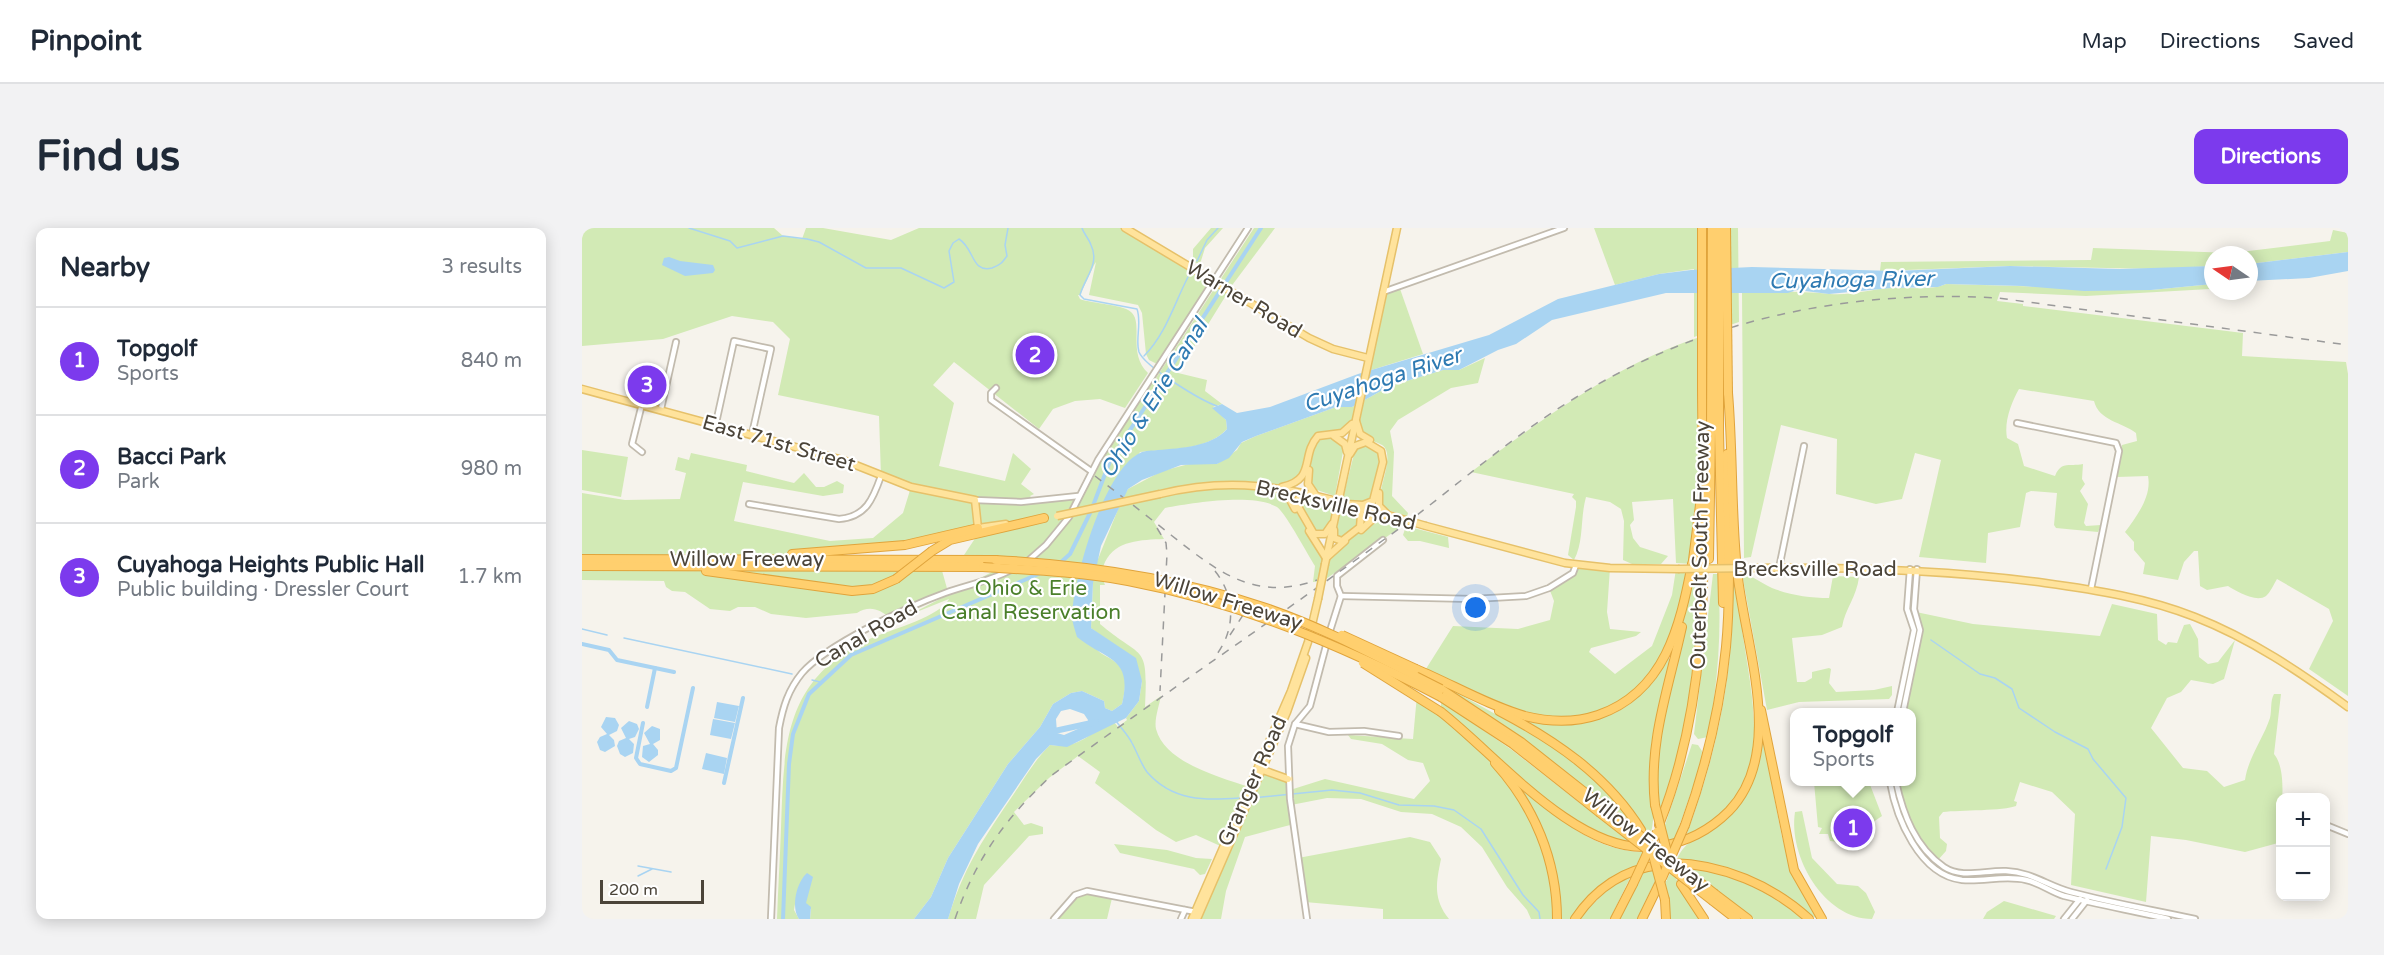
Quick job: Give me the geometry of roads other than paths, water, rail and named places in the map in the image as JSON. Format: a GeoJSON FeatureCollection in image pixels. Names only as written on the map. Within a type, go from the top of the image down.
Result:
{"type":"FeatureCollection","features":[{"type":"Feature","properties":{"kind":"highway","name":"Outerbelt South Freeway"},"geometry":{"type":"LineString","coordinates":[[1642,919],[1685,825],[1711,743],[1720,695],[1724,621],[1718,431],[1702,228]]}},
{"type":"Feature","properties":{"kind":"highway"},"geometry":{"type":"LineString","coordinates":[[1283,624],[1377,670],[1441,712],[1565,818],[1587,833],[1605,841],[1634,848],[1670,845],[1694,837],[1713,825],[1733,807],[1747,786],[1755,765],[1759,740],[1752,669],[1718,431],[1712,228]]}},
{"type":"Feature","properties":{"kind":"highway"},"geometry":{"type":"LineString","coordinates":[[1703,627],[1708,598],[1718,431],[1719,228]]}},
{"type":"Feature","properties":{"kind":"highway","name":"Outerbelt South Freeway"},"geometry":{"type":"LineString","coordinates":[[1616,919],[1657,832],[1686,744],[1696,692],[1703,627],[1703,491],[1728,393],[1726,228]]}},
{"type":"Feature","properties":{"kind":"highway"},"geometry":{"type":"LineString","coordinates":[[1703,491],[1698,504],[1683,620],[1656,730],[1653,769],[1655,805],[1665,849],[1681,884],[1704,919]]}},
{"type":"Feature","properties":{"kind":"highway"},"geometry":{"type":"LineString","coordinates":[[660,567],[741,574],[852,591],[873,589],[896,579],[950,540],[1044,518]]}},
{"type":"Feature","properties":{"kind":"highway"},"geometry":{"type":"LineString","coordinates":[[725,558],[904,545],[978,528]]}},
{"type":"Feature","properties":{"kind":"highway","name":"Willow Freeway"},"geometry":{"type":"LineString","coordinates":[[582,559],[996,560],[1050,563],[1142,575],[1267,608],[1357,640],[1441,688],[1601,809],[1714,898],[1736,919]]}},
{"type":"Feature","properties":{"kind":"highway"},"geometry":{"type":"LineString","coordinates":[[1441,688],[1460,690],[1517,713],[1550,720],[1592,717],[1624,703],[1652,678],[1668,651],[1681,612],[1692,564]]}},
{"type":"Feature","properties":{"kind":"highway","name":"Willow Freeway"},"geometry":{"type":"LineString","coordinates":[[582,566],[982,567],[1053,571],[1127,581],[1231,605],[1441,688]]}},
{"type":"Feature","properties":{"kind":"highway"},"geometry":{"type":"LineString","coordinates":[[1752,669],[1794,870],[1822,919]]}},
{"type":"Feature","properties":{"kind":"highway"},"geometry":{"type":"LineString","coordinates":[[1460,690],[1537,733],[1585,766],[1615,794],[1641,830],[1655,862],[1665,900],[1666,919]]}},
{"type":"Feature","properties":{"kind":"highway"},"geometry":{"type":"LineString","coordinates":[[1469,735],[1508,779],[1535,821],[1552,870],[1557,919]]}},
{"type":"Feature","properties":{"kind":"highway"},"geometry":{"type":"LineString","coordinates":[[1575,919],[1593,896],[1620,877],[1642,868],[1673,863],[1709,867],[1739,877],[1780,896],[1809,919]]}},
{"type":"Feature","properties":{"kind":"highway","name":"Willow Freeway"},"geometry":{"type":"LineString","coordinates":[[1714,898],[1748,919]]}},
{"type":"Feature","properties":{"kind":"main road","name":"Warner Road"},"geometry":{"type":"LineString","coordinates":[[1125,228],[1309,338],[1333,349],[1368,358]]}},
{"type":"Feature","properties":{"kind":"main road","name":"Granger Road"},"geometry":{"type":"LineString","coordinates":[[1192,919],[1197,915],[1294,688],[1308,642],[1397,228]]}},
{"type":"Feature","properties":{"kind":"main road","name":"East 71st Street"},"geometry":{"type":"LineString","coordinates":[[582,389],[716,423],[843,459],[911,487],[975,500]]}},
{"type":"Feature","properties":{"kind":"main road"},"geometry":{"type":"LineString","coordinates":[[1279,488],[1292,485],[1303,476],[1313,442],[1318,436],[1342,433],[1356,418],[1362,436],[1379,444],[1385,453],[1378,500],[1380,508],[1388,515]]}},
{"type":"Feature","properties":{"kind":"main road"},"geometry":{"type":"LineString","coordinates":[[1316,496],[1307,480],[1317,441],[1323,436],[1338,437],[1346,444],[1347,456]]}},
{"type":"Feature","properties":{"kind":"main road"},"geometry":{"type":"LineString","coordinates":[[1346,504],[1363,505],[1372,501],[1383,455],[1377,447],[1366,442],[1355,447],[1347,456]]}},
{"type":"Feature","properties":{"kind":"main road","name":"Brecksville Road"},"geometry":{"type":"LineString","coordinates":[[978,528],[1057,516],[1208,484],[1279,488],[1316,496],[1516,552],[1576,565],[1678,569],[1914,569],[1992,576],[2091,590],[2151,602],[2211,623],[2282,661],[2348,707]]}},
{"type":"Feature","properties":{"kind":"main road"},"geometry":{"type":"LineString","coordinates":[[1279,488],[1287,494],[1325,561],[1375,517],[1388,515]]}},
{"type":"Feature","properties":{"kind":"main road"},"geometry":{"type":"LineString","coordinates":[[1316,496],[1302,495],[1296,503],[1310,530],[1314,534],[1325,534],[1335,518]]}},
{"type":"Feature","properties":{"kind":"main road"},"geometry":{"type":"LineString","coordinates":[[975,500],[978,528]]}},
{"type":"Feature","properties":{"kind":"main road"},"geometry":{"type":"LineString","coordinates":[[1335,518],[1334,536],[1339,541],[1344,540],[1360,527],[1361,514],[1346,504]]}},
{"type":"Feature","properties":{"kind":"main road"},"geometry":{"type":"LineString","coordinates":[[1260,769],[1288,779]]}},
{"type":"Feature","properties":{"kind":"street"},"geometry":{"type":"LineString","coordinates":[[1383,292],[1564,228]]}},
{"type":"Feature","properties":{"kind":"street","name":"Canal Road"},"geometry":{"type":"LineString","coordinates":[[771,919],[778,728],[785,701],[796,680],[815,660],[899,613],[948,592],[1006,572],[1031,559],[1060,530],[1091,471],[1215,282],[1246,229]]}},
{"type":"Feature","properties":{"kind":"street"},"geometry":{"type":"LineString","coordinates":[[716,423],[734,341],[771,349],[752,434]]}},
{"type":"Feature","properties":{"kind":"street"},"geometry":{"type":"LineString","coordinates":[[662,409],[676,342]]}},
{"type":"Feature","properties":{"kind":"street"},"geometry":{"type":"LineString","coordinates":[[996,388],[991,393],[991,400],[1091,471]]}},
{"type":"Feature","properties":{"kind":"street"},"geometry":{"type":"LineString","coordinates":[[642,404],[632,444],[642,452]]}},
{"type":"Feature","properties":{"kind":"street"},"geometry":{"type":"LineString","coordinates":[[2017,423],[2116,443],[2119,451],[2091,590]]}},
{"type":"Feature","properties":{"kind":"street"},"geometry":{"type":"LineString","coordinates":[[1779,568],[1804,446]]}},
{"type":"Feature","properties":{"kind":"street"},"geometry":{"type":"LineString","coordinates":[[749,504],[839,519],[849,518],[860,514],[870,504],[881,476]]}},
{"type":"Feature","properties":{"kind":"street","name":"East 71st Street"},"geometry":{"type":"LineString","coordinates":[[975,500],[1022,502],[1078,496]]}},
{"type":"Feature","properties":{"kind":"street"},"geometry":{"type":"LineString","coordinates":[[1307,919],[1289,790],[1288,746],[1295,724],[1310,706],[1341,596],[1337,586],[1337,576],[1383,540]]}},
{"type":"Feature","properties":{"kind":"street"},"geometry":{"type":"LineString","coordinates":[[1341,596],[1473,599],[1526,596],[1543,591],[1573,573],[1576,565]]}},
{"type":"Feature","properties":{"kind":"street"},"geometry":{"type":"LineString","coordinates":[[1898,708],[1914,630],[1907,609],[1914,569]]}},
{"type":"Feature","properties":{"kind":"street"},"geometry":{"type":"LineString","coordinates":[[1904,708],[1920,630],[1914,609],[1914,569]]}},
{"type":"Feature","properties":{"kind":"street"},"geometry":{"type":"LineString","coordinates":[[1295,724],[1329,732],[1364,731],[1398,736]]}},
{"type":"Feature","properties":{"kind":"street"},"geometry":{"type":"LineString","coordinates":[[1891,786],[1902,825],[1926,854],[1945,871],[1960,880],[2007,877],[2028,880],[2061,895],[2195,919]]}},
{"type":"Feature","properties":{"kind":"street"},"geometry":{"type":"LineString","coordinates":[[1897,786],[1908,823],[1926,854]]}},
{"type":"Feature","properties":{"kind":"street"},"geometry":{"type":"LineString","coordinates":[[2330,827],[2348,834]]}},
{"type":"Feature","properties":{"kind":"street"},"geometry":{"type":"LineString","coordinates":[[1054,919],[1075,895],[1087,891],[1185,910],[1197,915]]}},
{"type":"Feature","properties":{"kind":"street"},"geometry":{"type":"LineString","coordinates":[[2064,919],[2085,898]]}},
{"type":"Feature","properties":{"kind":"street"},"geometry":{"type":"LineString","coordinates":[[2072,919],[2085,898]]}},
{"type":"Feature","properties":{"kind":"street"},"geometry":{"type":"LineString","coordinates":[[2085,898],[2168,919]]}},
{"type":"Feature","properties":{"kind":"street"},"geometry":{"type":"LineString","coordinates":[[1181,919],[1185,910]]}},
{"type":"Feature","properties":{"kind":"water"},"geometry":{"type":"Polygon","coordinates":[[[2348,252],[2348,271],[2309,278],[2258,281],[2258,263],[2348,252]]]}},
{"type":"Feature","properties":{"kind":"water"},"geometry":{"type":"Polygon","coordinates":[[[669,257],[680,261],[713,265],[715,270],[713,273],[685,276],[662,265],[664,258],[669,257]]]}},
{"type":"Feature","properties":{"kind":"water"},"geometry":{"type":"Polygon","coordinates":[[[2010,266],[2120,269],[2204,266],[2204,285],[2151,290],[2084,291],[2023,286],[1946,284],[1938,287],[1891,288],[1829,294],[1797,290],[1788,293],[1666,293],[1552,320],[1516,344],[1498,350],[1459,370],[1443,370],[1390,386],[1352,407],[1336,407],[1256,436],[1242,442],[1229,458],[1217,464],[1181,465],[1142,480],[1128,489],[1101,546],[1093,583],[1091,628],[1136,658],[1142,681],[1139,701],[1126,718],[1067,747],[1050,745],[1036,759],[978,844],[959,884],[948,919],[914,919],[931,897],[948,858],[1008,764],[1040,727],[1053,704],[1071,693],[1082,691],[1104,701],[1105,708],[1112,711],[1122,704],[1124,677],[1121,668],[1077,637],[1072,615],[1078,576],[1093,526],[1114,480],[1127,463],[1140,453],[1147,451],[1195,446],[1213,440],[1227,429],[1226,420],[1212,408],[1222,404],[1237,413],[1270,407],[1358,374],[1489,335],[1558,299],[1659,274],[1752,267],[1895,271],[2010,266]],[[1070,709],[1061,711],[1056,719],[1057,733],[1064,735],[1087,725],[1088,720],[1084,714],[1070,709]]]}},
{"type":"Feature","properties":{"kind":"water"},"geometry":{"type":"Polygon","coordinates":[[[717,702],[739,706],[735,722],[714,718],[717,702]]]}},
{"type":"Feature","properties":{"kind":"water"},"geometry":{"type":"Polygon","coordinates":[[[606,717],[615,718],[619,725],[617,731],[609,735],[614,740],[615,746],[605,752],[600,750],[597,742],[600,737],[607,734],[601,727],[606,717]]]}},
{"type":"Feature","properties":{"kind":"water"},"geometry":{"type":"Polygon","coordinates":[[[713,719],[735,723],[731,739],[710,735],[713,719]]]}},
{"type":"Feature","properties":{"kind":"water"},"geometry":{"type":"Polygon","coordinates":[[[629,721],[637,724],[639,729],[635,737],[629,739],[634,744],[633,753],[625,757],[620,754],[617,746],[619,741],[626,738],[621,728],[629,721]]]}},
{"type":"Feature","properties":{"kind":"water"},"geometry":{"type":"Polygon","coordinates":[[[652,726],[660,729],[660,740],[653,744],[658,750],[658,755],[649,762],[642,757],[643,746],[650,744],[644,733],[652,726]]]}},
{"type":"Feature","properties":{"kind":"water"},"geometry":{"type":"Polygon","coordinates":[[[706,753],[727,758],[724,774],[702,769],[706,753]]]}},
{"type":"Feature","properties":{"kind":"water"},"geometry":{"type":"Polygon","coordinates":[[[807,873],[813,877],[806,903],[811,907],[810,919],[799,919],[795,908],[796,895],[807,873]]]}},
{"type":"Feature","properties":{"kind":"waterway"},"geometry":{"type":"LineString","coordinates":[[689,228],[730,241],[737,248],[783,236],[807,239],[819,242],[866,268],[901,268],[944,288],[954,282],[949,251],[953,243],[959,239],[968,248],[980,267],[992,268],[1001,264],[1007,256],[1005,245],[1008,228]]}},
{"type":"Feature","properties":{"kind":"waterway"},"geometry":{"type":"LineString","coordinates":[[1082,228],[1091,245],[1094,258],[1080,295],[1084,299],[1137,309],[1138,347],[1143,358],[1175,383],[1217,406]]}},
{"type":"Feature","properties":{"kind":"waterway"},"geometry":{"type":"LineString","coordinates":[[1197,261],[1207,240],[1218,228]]}},
{"type":"Feature","properties":{"kind":"waterway","name":"Ohio & Erie Canal"},"geometry":{"type":"LineString","coordinates":[[1060,563],[1070,554],[1091,511],[1110,461],[1261,228]]}},
{"type":"Feature","properties":{"kind":"waterway"},"geometry":{"type":"LineString","coordinates":[[1144,356],[1164,328],[1188,277]]}},
{"type":"Feature","properties":{"kind":"waterway","name":"Ohio & Erie Canal"},"geometry":{"type":"LineString","coordinates":[[783,919],[789,764],[793,734],[809,694],[851,655],[1043,572]]}},
{"type":"Feature","properties":{"kind":"waterway"},"geometry":{"type":"LineString","coordinates":[[582,629],[607,635]]}},
{"type":"Feature","properties":{"kind":"waterway"},"geometry":{"type":"LineString","coordinates":[[624,638],[792,674]]}},
{"type":"Feature","properties":{"kind":"waterway"},"geometry":{"type":"LineString","coordinates":[[1931,640],[1980,674],[1995,678],[2012,689],[2019,708],[2055,732],[2088,749],[2093,759],[2126,798],[2122,827],[2106,869]]}},
{"type":"Feature","properties":{"kind":"waterway"},"geometry":{"type":"LineString","coordinates":[[582,644],[609,650],[617,660],[674,672]]}},
{"type":"Feature","properties":{"kind":"waterway"},"geometry":{"type":"LineString","coordinates":[[647,707],[655,668]]}},
{"type":"Feature","properties":{"kind":"waterway"},"geometry":{"type":"LineString","coordinates":[[812,680],[820,682]]}},
{"type":"Feature","properties":{"kind":"waterway"},"geometry":{"type":"LineString","coordinates":[[643,723],[636,758],[640,764],[671,771],[676,768],[693,688]]}},
{"type":"Feature","properties":{"kind":"waterway"},"geometry":{"type":"LineString","coordinates":[[724,783],[743,698]]}},
{"type":"Feature","properties":{"kind":"waterway"},"geometry":{"type":"LineString","coordinates":[[1116,721],[1130,740],[1147,772],[1168,789],[1202,799],[1241,798]]}},
{"type":"Feature","properties":{"kind":"waterway","name":"Cuyahoga River"},"geometry":{"type":"LineString","coordinates":[[1050,732],[1096,722]]}},
{"type":"Feature","properties":{"kind":"waterway"},"geometry":{"type":"LineString","coordinates":[[1252,798],[1332,790],[1360,793],[1399,805],[1434,806],[1454,810],[1481,829],[1523,895],[1539,912],[1540,919]]}},
{"type":"Feature","properties":{"kind":"waterway"},"geometry":{"type":"LineString","coordinates":[[638,866],[671,872]]}},
{"type":"Feature","properties":{"kind":"waterway"},"geometry":{"type":"LineString","coordinates":[[638,876],[652,869]]}},
{"type":"Feature","properties":{"kind":"railway"},"geometry":{"type":"LineString","coordinates":[[955,919],[972,877],[994,841],[1020,807],[1052,775],[1360,557],[1552,412],[1623,371],[1674,348],[1725,329],[1779,315],[1833,305],[1943,296],[1998,298],[2348,345]]}},
{"type":"Feature","properties":{"kind":"railway"},"geometry":{"type":"LineString","coordinates":[[1095,476],[1205,561],[1238,580],[1275,587],[1295,586],[1317,580]]}},
{"type":"Feature","properties":{"kind":"railway"},"geometry":{"type":"LineString","coordinates":[[1157,528],[1166,543],[1167,554],[1160,691]]}},
{"type":"Feature","properties":{"kind":"railway"},"geometry":{"type":"LineString","coordinates":[[1215,571],[1226,591],[1231,612],[1228,634],[1217,654]]}},
{"type":"Feature","properties":{"kind":"railway"},"geometry":{"type":"LineString","coordinates":[[1230,635],[1247,609]]}},
{"type":"Feature","properties":{"kind":"place","name":"Bacci Park"},"geometry":{"type":"Point","coordinates":[1035,355]}},
{"type":"Feature","properties":{"kind":"place","name":"Cuyahoga Heights Public Hall"},"geometry":{"type":"Point","coordinates":[647,385]}},
{"type":"Feature","properties":{"kind":"place","name":"Topgolf"},"geometry":{"type":"Point","coordinates":[1853,828]}},
{"type":"Feature","properties":{"kind":"park label","name":"Ohio & Erie Canal Reservation"},"geometry":{"type":"Point","coordinates":[1031,600]}}]}
